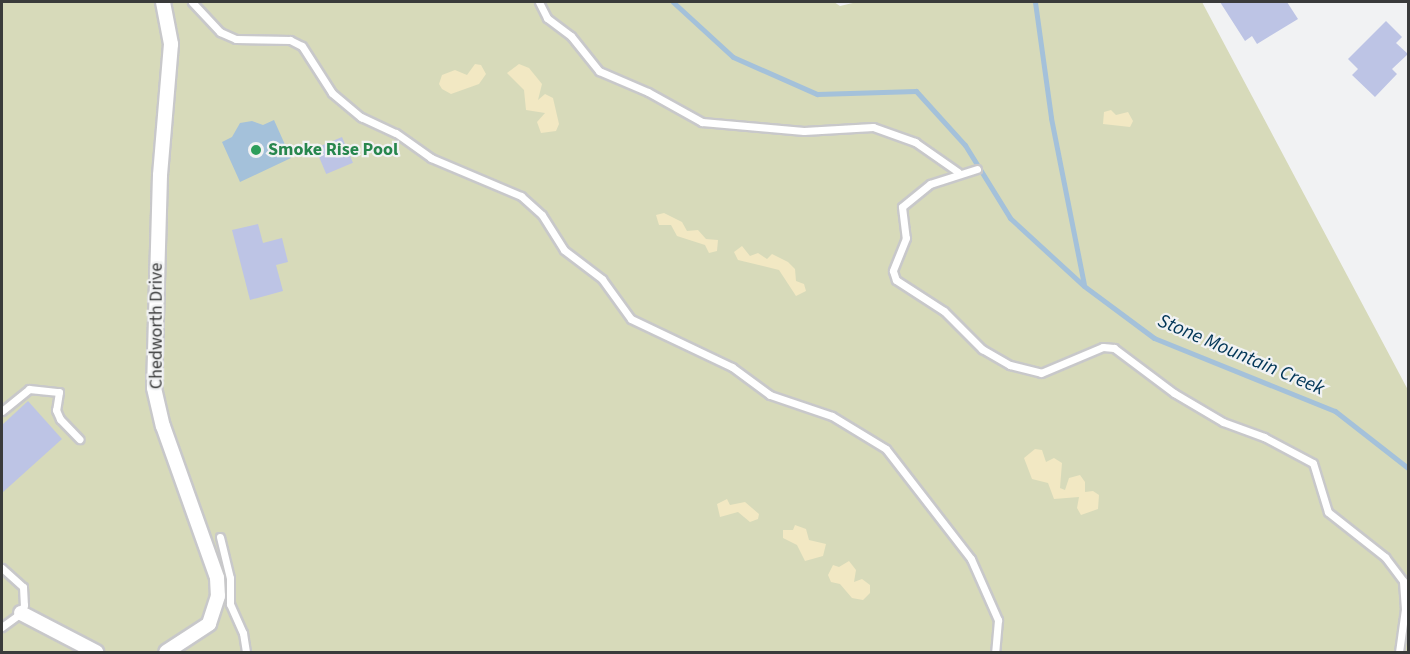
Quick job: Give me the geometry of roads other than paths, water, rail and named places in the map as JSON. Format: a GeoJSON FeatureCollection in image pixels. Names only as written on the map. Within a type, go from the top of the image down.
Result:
{"type":"FeatureCollection","features":[{"type":"Feature","properties":{"kind":"street","name":"Chedworth Drive"},"geometry":{"type":"LineString","coordinates":[[163,2],[171,44],[160,182],[154,388],[163,426],[218,578],[218,596],[209,624],[166,652]]}},
{"type":"Feature","properties":{"kind":"street"},"geometry":{"type":"LineString","coordinates":[[21,613],[96,652]]}},
{"type":"Feature","properties":{"kind":"lane"},"geometry":{"type":"LineString","coordinates":[[192,2],[220,32],[236,39],[290,40],[302,46],[332,93],[361,117],[396,133],[432,158],[521,196],[542,214],[564,250],[602,279],[631,319],[732,367],[770,395],[832,416],[886,449],[971,559],[998,620],[995,652]]}},
{"type":"Feature","properties":{"kind":"lane"},"geometry":{"type":"LineString","coordinates":[[539,2],[547,18],[571,36],[599,71],[648,92],[702,122],[804,132],[873,127],[915,142],[958,172]]}},
{"type":"Feature","properties":{"kind":"lane"},"geometry":{"type":"LineString","coordinates":[[977,169],[958,172],[917,191],[902,207],[906,238],[893,271],[896,280],[944,312],[982,349],[1010,365],[1041,373],[1103,347],[1114,348],[1174,393],[1223,422],[1304,456],[1318,471],[1328,512],[1386,557],[1403,580],[1405,609],[1399,652]]}},
{"type":"Feature","properties":{"kind":"lane"},"geometry":{"type":"LineString","coordinates":[[2,411],[29,389],[59,392],[56,410],[60,419],[79,438]]}},
{"type":"Feature","properties":{"kind":"lane"},"geometry":{"type":"LineString","coordinates":[[220,537],[230,578],[230,604],[243,633],[246,652]]}},
{"type":"Feature","properties":{"kind":"lane"},"geometry":{"type":"LineString","coordinates":[[2,568],[23,587],[21,613],[2,627]]}},
{"type":"Feature","properties":{"kind":"water","name":"Smoke Rise Pool"},"geometry":{"type":"Polygon","coordinates":[[[274,120],[291,158],[240,182],[222,142],[232,137],[240,123],[252,121],[263,125],[274,120]]]}},
{"type":"Feature","properties":{"kind":"waterway","name":"Stone Mountain Creek"},"geometry":{"type":"LineString","coordinates":[[673,2],[733,57],[817,94],[916,91],[965,145],[1010,218],[1084,286],[1154,338],[1335,411],[1408,468]]}},
{"type":"Feature","properties":{"kind":"waterway"},"geometry":{"type":"LineString","coordinates":[[1035,2],[1051,118],[1084,284]]}},
{"type":"Feature","properties":{"kind":"place","name":"Smoke Rise Pool"},"geometry":{"type":"Point","coordinates":[256,150]}}]}
